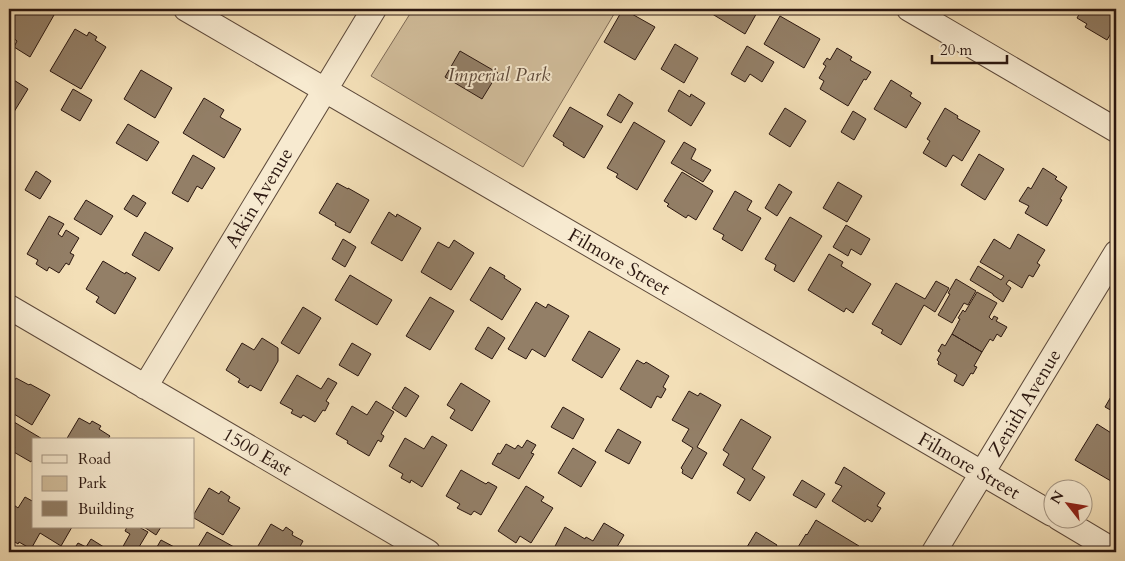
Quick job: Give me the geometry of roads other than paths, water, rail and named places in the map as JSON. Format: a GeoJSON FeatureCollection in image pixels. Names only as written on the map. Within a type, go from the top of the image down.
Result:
{"type":"FeatureCollection","features":[{"type":"Feature","properties":{"kind":"street","name":"Filmore Street"},"geometry":{"type":"LineString","coordinates":[[186,9],[1042,508]]}},
{"type":"Feature","properties":{"kind":"street","name":"Atkin Avenue"},"geometry":{"type":"LineString","coordinates":[[145,386],[374,9]]}},
{"type":"Feature","properties":{"kind":"street"},"geometry":{"type":"LineString","coordinates":[[909,9],[1116,130]]}},
{"type":"Feature","properties":{"kind":"street","name":"Zenith Avenue"},"geometry":{"type":"LineString","coordinates":[[934,552],[1116,253]]}},
{"type":"Feature","properties":{"kind":"street","name":"1500 East"},"geometry":{"type":"LineString","coordinates":[[9,307],[428,552]]}},
{"type":"Feature","properties":{"kind":"street"},"geometry":{"type":"LineString","coordinates":[[1076,528],[1116,552]]}},
{"type":"Feature","properties":{"kind":"park label","name":"Imperial Park"},"geometry":{"type":"Point","coordinates":[499,75]}}]}
